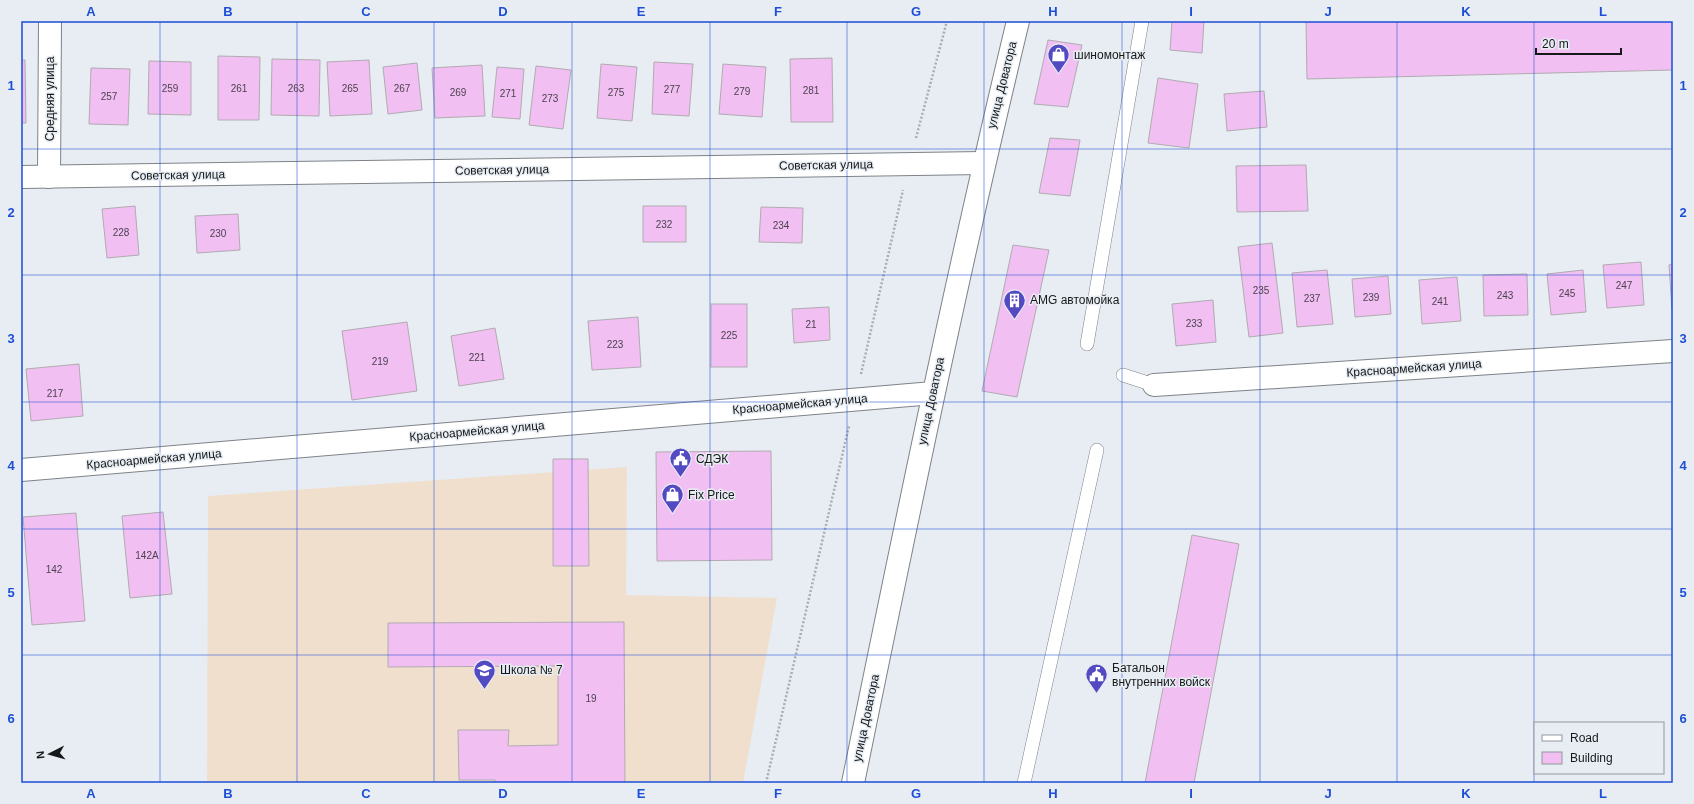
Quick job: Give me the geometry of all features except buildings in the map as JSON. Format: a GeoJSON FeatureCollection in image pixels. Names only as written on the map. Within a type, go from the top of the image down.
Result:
{"type":"FeatureCollection","features":[{"type":"Feature","properties":{"kind":"street","name":"Средняя улица"},"geometry":{"type":"LineString","coordinates":[[49,177],[50,21]]}},
{"type":"Feature","properties":{"kind":"street","name":"улица Доватора"},"geometry":{"type":"LineString","coordinates":[[853,783],[933,393],[983,163],[1018,21]]}},
{"type":"Feature","properties":{"kind":"street","name":"Советская улица"},"geometry":{"type":"LineString","coordinates":[[21,177],[983,163]]}},
{"type":"Feature","properties":{"kind":"street","name":"Красноармейская улица"},"geometry":{"type":"LineString","coordinates":[[1154,385],[1673,351]]}},
{"type":"Feature","properties":{"kind":"street","name":"Красноармейская улица"},"geometry":{"type":"LineString","coordinates":[[21,470],[933,393]]}},
{"type":"Feature","properties":{"kind":"lane"},"geometry":{"type":"LineString","coordinates":[[1087,344],[1142,21]]}},
{"type":"Feature","properties":{"kind":"lane"},"geometry":{"type":"LineString","coordinates":[[1123,376],[1154,385]]}},
{"type":"Feature","properties":{"kind":"lane"},"geometry":{"type":"LineString","coordinates":[[1024,783],[1097,450]]}},
{"type":"Feature","properties":{"kind":"shaded area","name":"Школа № 7"},"geometry":{"type":"Polygon","coordinates":[[[627,467],[626,595],[777,598],[743,783],[207,783],[208,496],[627,467]]]}},
{"type":"Feature","properties":{"kind":"place","name":"шиномонтаж"},"geometry":{"type":"Point","coordinates":[1058,74]}},
{"type":"Feature","properties":{"kind":"place","name":"AMG автомойка"},"geometry":{"type":"Point","coordinates":[1015,320]}},
{"type":"Feature","properties":{"kind":"place","name":"СДЭК"},"geometry":{"type":"Point","coordinates":[681,478]}},
{"type":"Feature","properties":{"kind":"place","name":"Fix Price"},"geometry":{"type":"Point","coordinates":[673,514]}},
{"type":"Feature","properties":{"kind":"place","name":"Школа № 7"},"geometry":{"type":"Point","coordinates":[484,690]}},
{"type":"Feature","properties":{"kind":"place","name":"Батальон внутренних войск"},"geometry":{"type":"Point","coordinates":[1096,694]}}]}
